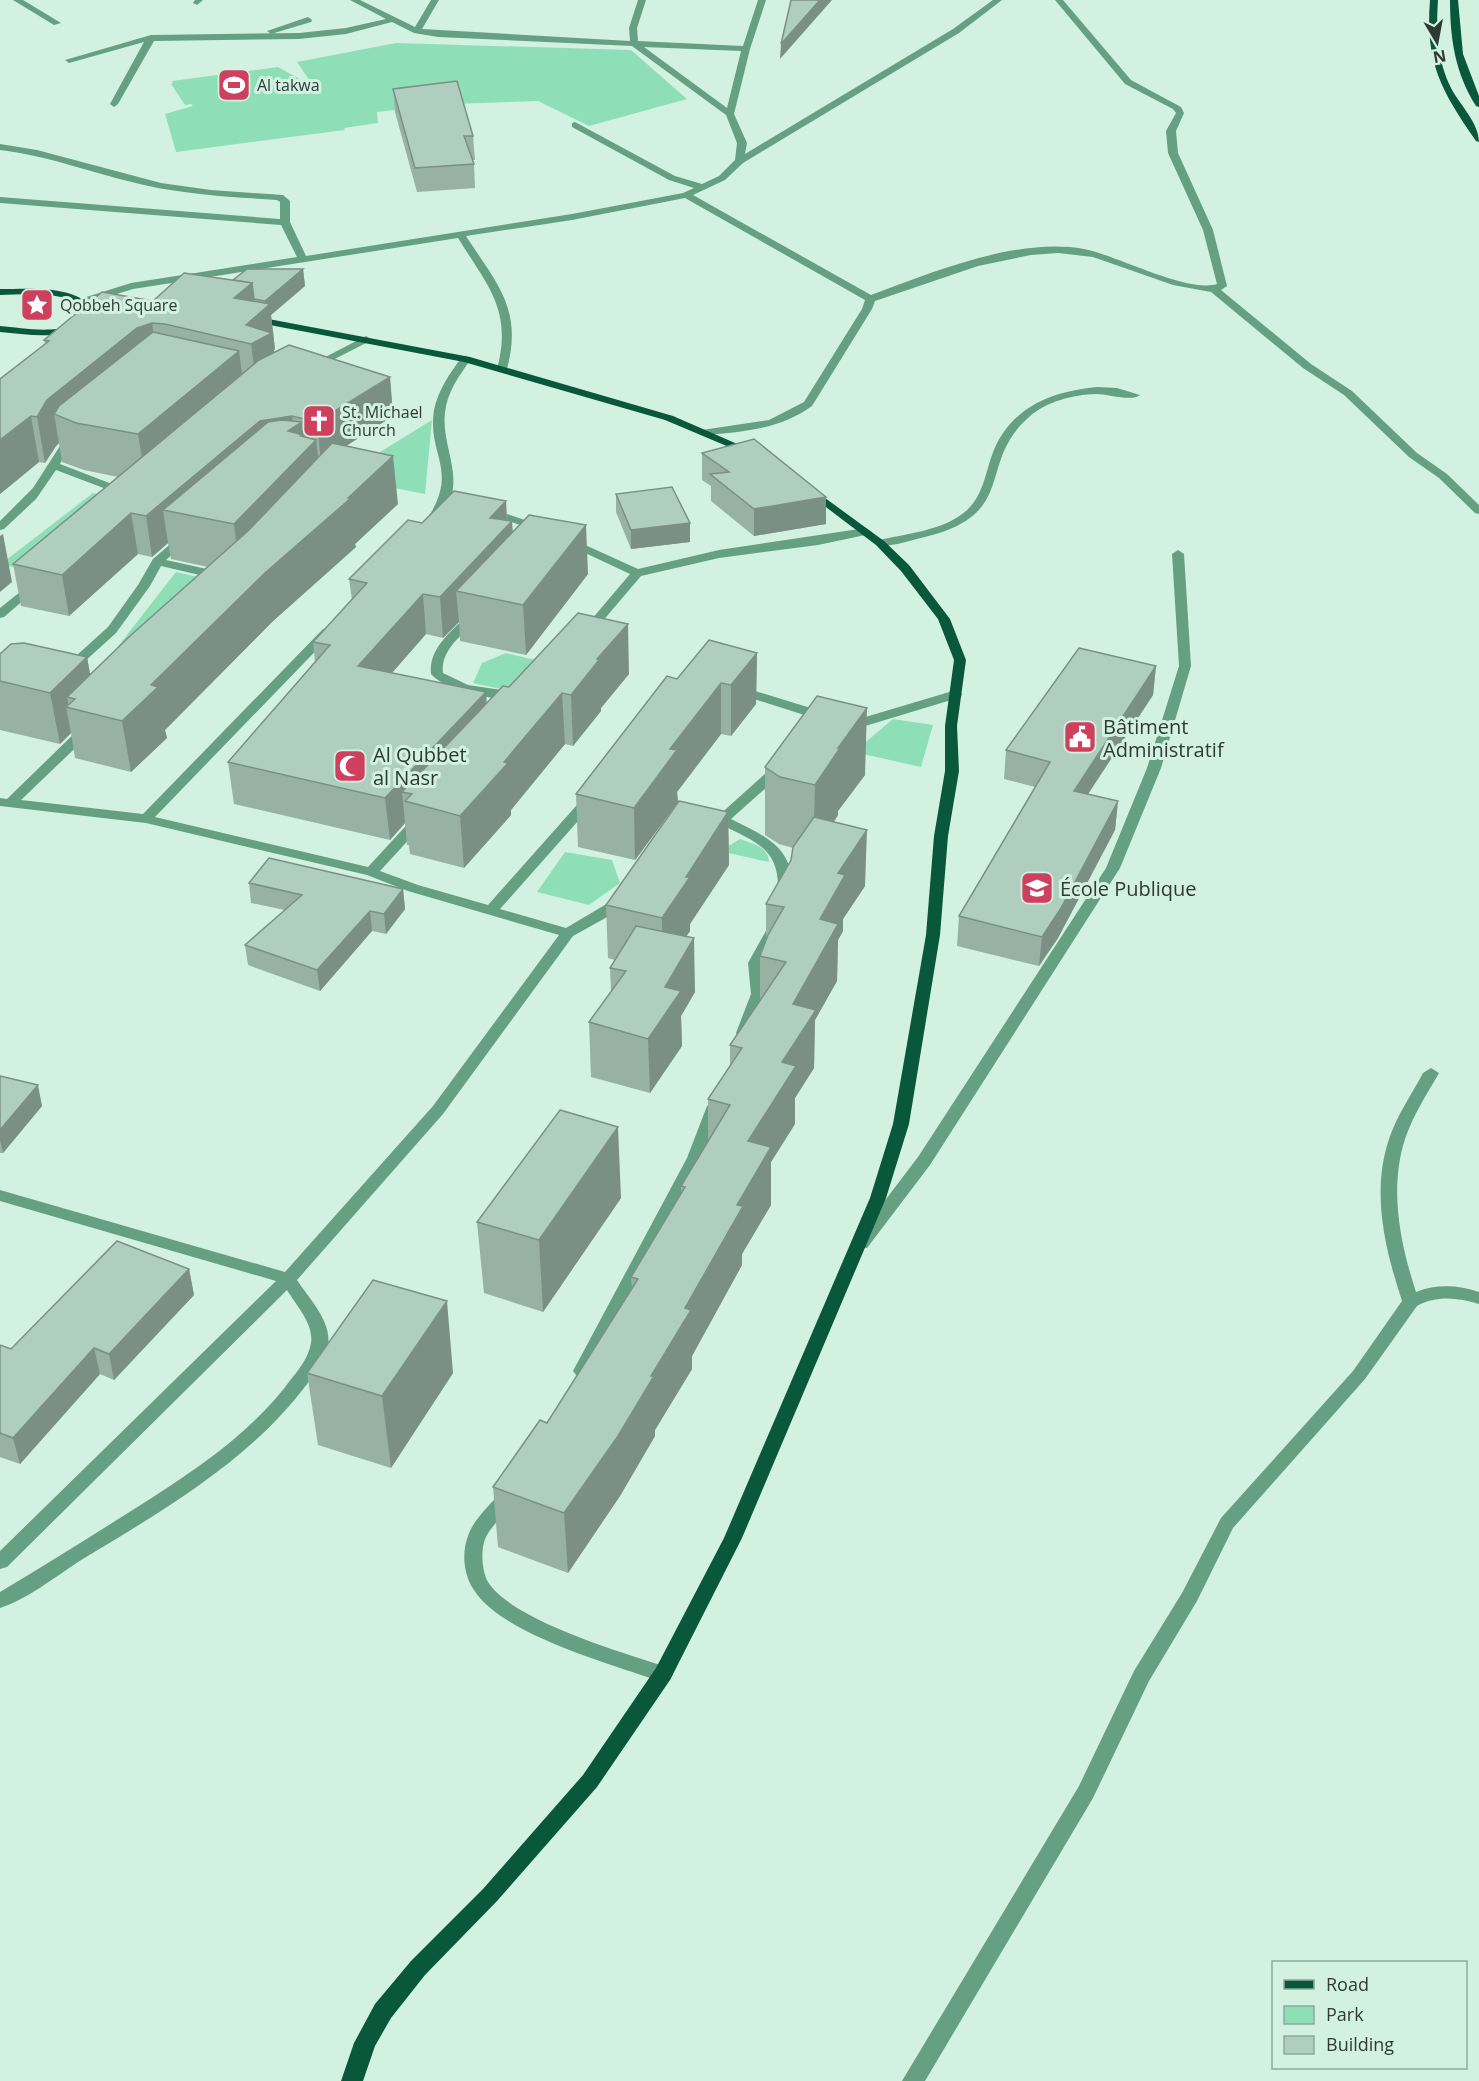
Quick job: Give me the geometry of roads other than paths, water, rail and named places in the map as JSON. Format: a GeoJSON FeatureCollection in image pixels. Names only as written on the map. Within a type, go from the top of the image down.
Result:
{"type":"FeatureCollection","features":[{"type":"Feature","properties":{"kind":"main road"},"geometry":{"type":"LineString","coordinates":[[1434,0],[1431,31],[1438,69],[1454,102],[1479,139]]}},
{"type":"Feature","properties":{"kind":"main road"},"geometry":{"type":"LineString","coordinates":[[1454,0],[1453,32],[1456,50],[1462,70],[1479,104]]}},
{"type":"Feature","properties":{"kind":"main road"},"geometry":{"type":"LineString","coordinates":[[0,292],[43,293],[87,303],[128,303]]}},
{"type":"Feature","properties":{"kind":"main road"},"geometry":{"type":"LineString","coordinates":[[0,329],[55,332],[69,329],[85,322],[93,313],[87,303]]}},
{"type":"Feature","properties":{"kind":"main road"},"geometry":{"type":"LineString","coordinates":[[237,317],[466,359],[669,418],[706,432],[764,459]]}},
{"type":"Feature","properties":{"kind":"main road"},"geometry":{"type":"LineString","coordinates":[[352,2081],[365,2043],[383,2011],[418,1968],[490,1895],[590,1781],[663,1674],[733,1538],[878,1198],[901,1124],[933,935],[941,836],[952,771],[951,726],[960,660],[944,619],[905,568],[880,543],[794,478]]}},
{"type":"Feature","properties":{"kind":"street"},"geometry":{"type":"LineString","coordinates":[[17,0],[57,23]]}},
{"type":"Feature","properties":{"kind":"street"},"geometry":{"type":"LineString","coordinates":[[354,0],[390,20],[417,31],[482,38],[746,49]]}},
{"type":"Feature","properties":{"kind":"street"},"geometry":{"type":"LineString","coordinates":[[417,31],[435,0]]}},
{"type":"Feature","properties":{"kind":"street"},"geometry":{"type":"LineString","coordinates":[[642,0],[633,27],[632,37],[635,44],[730,114],[742,143],[740,160]]}},
{"type":"Feature","properties":{"kind":"street"},"geometry":{"type":"LineString","coordinates":[[730,114],[746,49],[762,0]]}},
{"type":"Feature","properties":{"kind":"street"},"geometry":{"type":"LineString","coordinates":[[87,303],[131,286],[572,217],[686,195],[722,178],[740,160],[956,31],[998,0]]}},
{"type":"Feature","properties":{"kind":"street"},"geometry":{"type":"LineString","coordinates":[[1059,0],[1128,82],[1177,106],[1180,113],[1171,131],[1173,153],[1208,230],[1222,286],[1215,290]]}},
{"type":"Feature","properties":{"kind":"street"},"geometry":{"type":"LineString","coordinates":[[251,37],[308,20]]}},
{"type":"Feature","properties":{"kind":"street"},"geometry":{"type":"LineString","coordinates":[[69,60],[151,38],[299,36],[346,31],[390,20]]}},
{"type":"Feature","properties":{"kind":"street"},"geometry":{"type":"LineString","coordinates":[[114,104],[151,38]]}},
{"type":"Feature","properties":{"kind":"street"},"geometry":{"type":"LineString","coordinates":[[575,125],[672,178],[705,188]]}},
{"type":"Feature","properties":{"kind":"street"},"geometry":{"type":"LineString","coordinates":[[0,147],[48,154],[111,174],[183,190],[210,194],[280,197],[285,201],[285,222],[302,258]]}},
{"type":"Feature","properties":{"kind":"street"},"geometry":{"type":"LineString","coordinates":[[686,195],[870,299],[971,265],[1007,256],[1048,251],[1082,251],[1133,266],[1183,285],[1215,290],[1307,366],[1348,393],[1413,455],[1443,476],[1479,511]]}},
{"type":"Feature","properties":{"kind":"street"},"geometry":{"type":"LineString","coordinates":[[0,200],[285,222]]}},
{"type":"Feature","properties":{"kind":"street"},"geometry":{"type":"LineString","coordinates":[[460,234],[506,310],[510,335],[508,352],[502,369]]}},
{"type":"Feature","properties":{"kind":"street"},"geometry":{"type":"LineString","coordinates":[[706,432],[754,426],[797,413],[807,404],[867,309],[870,299]]}},
{"type":"Feature","properties":{"kind":"street"},"geometry":{"type":"LineString","coordinates":[[54,346],[55,332]]}},
{"type":"Feature","properties":{"kind":"street"},"geometry":{"type":"LineString","coordinates":[[297,375],[366,339]]}},
{"type":"Feature","properties":{"kind":"street"},"geometry":{"type":"LineString","coordinates":[[424,531],[450,501],[449,466],[440,434],[441,403],[446,388],[466,359]]}},
{"type":"Feature","properties":{"kind":"street"},"geometry":{"type":"LineString","coordinates":[[880,543],[944,528],[972,510],[981,502],[1002,443],[1011,427],[1034,407],[1045,401],[1078,392],[1118,391],[1134,395]]}},
{"type":"Feature","properties":{"kind":"street"},"geometry":{"type":"LineString","coordinates":[[0,527],[40,486],[61,450],[87,428]]}},
{"type":"Feature","properties":{"kind":"street"},"geometry":{"type":"LineString","coordinates":[[53,465],[137,497],[128,505]]}},
{"type":"Feature","properties":{"kind":"street"},"geometry":{"type":"LineString","coordinates":[[477,508],[499,513],[550,533],[542,542]]}},
{"type":"Feature","properties":{"kind":"street"},"geometry":{"type":"LineString","coordinates":[[59,677],[112,630],[144,586],[157,562],[192,532]]}},
{"type":"Feature","properties":{"kind":"street"},"geometry":{"type":"LineString","coordinates":[[576,646],[637,573],[719,554],[866,532]]}},
{"type":"Feature","properties":{"kind":"street"},"geometry":{"type":"LineString","coordinates":[[560,538],[637,573]]}},
{"type":"Feature","properties":{"kind":"street"},"geometry":{"type":"LineString","coordinates":[[852,1257],[924,1161],[1113,868],[1154,768],[1185,666],[1178,554]]}},
{"type":"Feature","properties":{"kind":"street"},"geometry":{"type":"LineString","coordinates":[[157,562],[232,578]]}},
{"type":"Feature","properties":{"kind":"street"},"geometry":{"type":"LineString","coordinates":[[0,614],[43,577]]}},
{"type":"Feature","properties":{"kind":"street"},"geometry":{"type":"LineString","coordinates":[[486,603],[445,647],[436,661],[437,674],[444,681],[459,686],[531,699],[523,708]]}},
{"type":"Feature","properties":{"kind":"street"},"geometry":{"type":"LineString","coordinates":[[146,819],[334,624]]}},
{"type":"Feature","properties":{"kind":"street"},"geometry":{"type":"LineString","coordinates":[[71,667],[92,671]]}},
{"type":"Feature","properties":{"kind":"street"},"geometry":{"type":"LineString","coordinates":[[722,685],[850,725]]}},
{"type":"Feature","properties":{"kind":"street"},"geometry":{"type":"LineString","coordinates":[[831,735],[850,725],[957,694]]}},
{"type":"Feature","properties":{"kind":"street"},"geometry":{"type":"LineString","coordinates":[[5,802],[100,717]]}},
{"type":"Feature","properties":{"kind":"street"},"geometry":{"type":"LineString","coordinates":[[703,830],[722,819],[792,759]]}},
{"type":"Feature","properties":{"kind":"street"},"geometry":{"type":"LineString","coordinates":[[490,911],[598,790]]}},
{"type":"Feature","properties":{"kind":"street"},"geometry":{"type":"LineString","coordinates":[[5,802],[146,819],[371,872],[413,888],[568,933]]}},
{"type":"Feature","properties":{"kind":"street"},"geometry":{"type":"LineString","coordinates":[[371,872],[427,811]]}},
{"type":"Feature","properties":{"kind":"street"},"geometry":{"type":"LineString","coordinates":[[722,819],[765,843],[779,854],[787,872],[782,908],[755,963],[758,994],[737,1049]]}},
{"type":"Feature","properties":{"kind":"street"},"geometry":{"type":"LineString","coordinates":[[0,1562],[288,1279],[438,1110],[568,933],[604,913],[628,893]]}},
{"type":"Feature","properties":{"kind":"street"},"geometry":{"type":"LineString","coordinates":[[1411,1302],[1398,1264],[1390,1227],[1388,1199],[1397,1138],[1431,1073]]}},
{"type":"Feature","properties":{"kind":"street"},"geometry":{"type":"LineString","coordinates":[[572,1388],[695,1158],[720,1092]]}},
{"type":"Feature","properties":{"kind":"street"},"geometry":{"type":"LineString","coordinates":[[0,1195],[288,1279],[314,1321],[320,1339],[312,1363],[295,1388],[256,1431],[214,1466],[109,1535],[0,1601]]}},
{"type":"Feature","properties":{"kind":"street"},"geometry":{"type":"LineString","coordinates":[[913,2081],[1086,1792],[1142,1677],[1190,1596],[1210,1551],[1227,1523],[1359,1375],[1411,1302],[1421,1295],[1448,1293],[1466,1293],[1479,1298]]}},
{"type":"Feature","properties":{"kind":"street"},"geometry":{"type":"LineString","coordinates":[[520,1481],[477,1535],[473,1559],[475,1573],[482,1588],[498,1605],[517,1616],[571,1641],[663,1674]]}},
{"type":"Feature","properties":{"kind":"place","name":"Al takwa"},"geometry":{"type":"Point","coordinates":[234,85]}},
{"type":"Feature","properties":{"kind":"place","name":"Qobbeh Square"},"geometry":{"type":"Point","coordinates":[37,305]}},
{"type":"Feature","properties":{"kind":"place","name":"St. Michael Church"},"geometry":{"type":"Point","coordinates":[319,421]}},
{"type":"Feature","properties":{"kind":"place","name":"Bâtiment Administratif"},"geometry":{"type":"Point","coordinates":[1080,737]}},
{"type":"Feature","properties":{"kind":"place","name":"Al Qubbet al Nasr"},"geometry":{"type":"Point","coordinates":[350,766]}},
{"type":"Feature","properties":{"kind":"place","name":"École Publique"},"geometry":{"type":"Point","coordinates":[1037,888]}}]}
